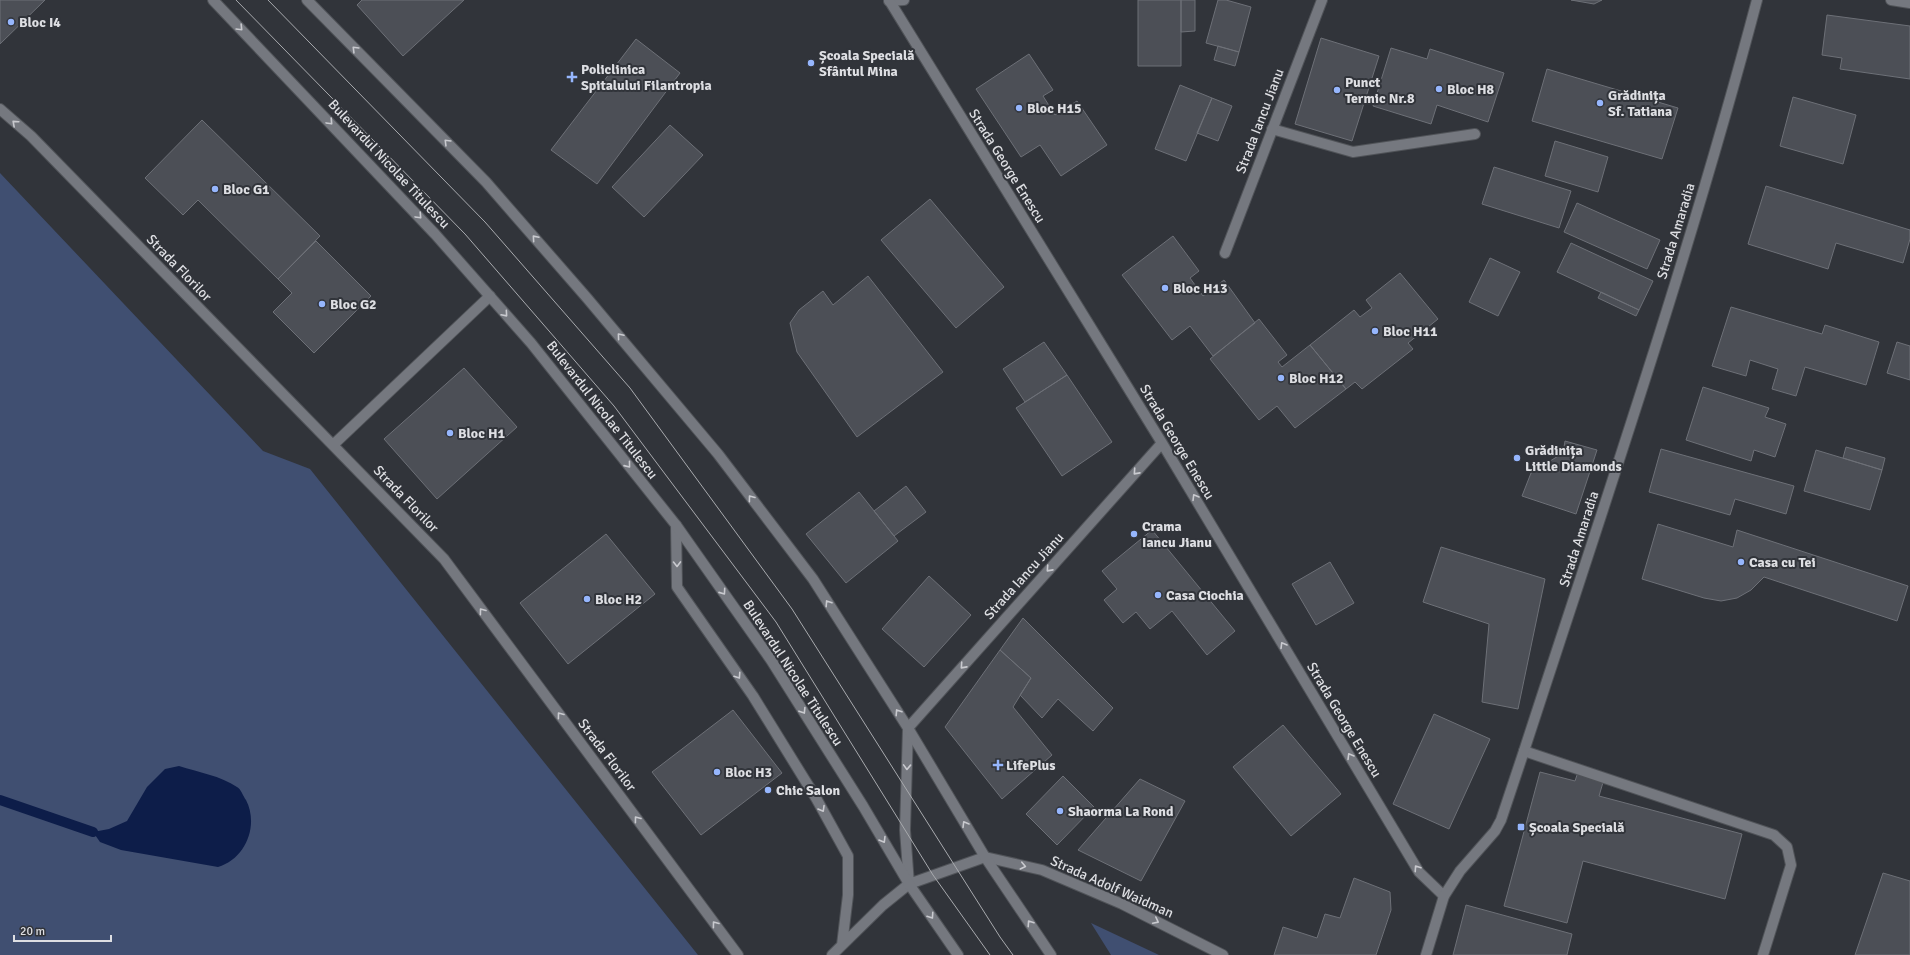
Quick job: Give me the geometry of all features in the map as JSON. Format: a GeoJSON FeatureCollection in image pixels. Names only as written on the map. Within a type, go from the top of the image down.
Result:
{"type":"FeatureCollection","features":[{"type":"Feature","properties":{"kind":"main road","name":"Bulevardul Nicolae Titulescu"},"geometry":{"type":"LineString","coordinates":[[213,0],[436,234],[531,343],[676,526],[771,660],[863,806],[909,884],[958,955]]}},
{"type":"Feature","properties":{"kind":"main road"},"geometry":{"type":"LineString","coordinates":[[307,0],[486,182],[588,298],[718,454],[813,579],[908,728],[985,857],[1051,955]]}},
{"type":"Feature","properties":{"kind":"main road"},"geometry":{"type":"LineString","coordinates":[[889,0],[904,0]]}},
{"type":"Feature","properties":{"kind":"main road","name":"Strada George Enescu"},"geometry":{"type":"LineString","coordinates":[[889,0],[1162,443],[1419,872],[1444,896]]}},
{"type":"Feature","properties":{"kind":"main road","name":"Strada Iancu Jianu"},"geometry":{"type":"LineString","coordinates":[[1225,253],[1322,0]]}},
{"type":"Feature","properties":{"kind":"main road","name":"Strada Amaradia"},"geometry":{"type":"LineString","coordinates":[[1426,955],[1444,896],[1460,871],[1495,831],[1524,751],[1664,320],[1735,82],[1756,0]]}},
{"type":"Feature","properties":{"kind":"main road"},"geometry":{"type":"LineString","coordinates":[[1891,0],[1910,3]]}},
{"type":"Feature","properties":{"kind":"main road","name":"Strada Florilor"},"geometry":{"type":"LineString","coordinates":[[0,109],[30,136],[444,559],[738,955]]}},
{"type":"Feature","properties":{"kind":"main road"},"geometry":{"type":"LineString","coordinates":[[1272,129],[1353,152],[1476,134]]}},
{"type":"Feature","properties":{"kind":"main road"},"geometry":{"type":"LineString","coordinates":[[333,445],[490,296]]}},
{"type":"Feature","properties":{"kind":"main road","name":"Strada Iancu Jianu"},"geometry":{"type":"LineString","coordinates":[[908,728],[1162,443]]}},
{"type":"Feature","properties":{"kind":"main road"},"geometry":{"type":"LineString","coordinates":[[676,526],[677,587],[752,696],[816,798],[848,856],[848,895],[842,945]]}},
{"type":"Feature","properties":{"kind":"main road"},"geometry":{"type":"LineString","coordinates":[[908,728],[906,830],[909,884]]}},
{"type":"Feature","properties":{"kind":"main road"},"geometry":{"type":"LineString","coordinates":[[1524,751],[1774,835],[1787,847],[1791,865],[1762,955]]}},
{"type":"Feature","properties":{"kind":"main road"},"geometry":{"type":"LineString","coordinates":[[832,955],[883,905],[909,884],[985,857]]}},
{"type":"Feature","properties":{"kind":"main road","name":"Strada Adolf Waidman"},"geometry":{"type":"LineString","coordinates":[[985,857],[1042,870],[1122,904],[1223,955]]}},
{"type":"Feature","properties":{"kind":"shaded area"},"geometry":{"type":"Polygon","coordinates":[[[0,173],[263,451],[310,469],[698,955],[0,955],[0,173]]]}},
{"type":"Feature","properties":{"kind":"shaded area"},"geometry":{"type":"Polygon","coordinates":[[[179,766],[224,780],[231,783],[241,791],[250,810],[251,820],[247,840],[243,849],[236,857],[228,863],[218,867],[121,850],[100,842],[93,832],[109,829],[127,821],[147,787],[165,769],[179,766]]]}},
{"type":"Feature","properties":{"kind":"shaded area"},"geometry":{"type":"Polygon","coordinates":[[[1091,923],[1159,955],[1111,955],[1091,923]]]}},
{"type":"Feature","properties":{"kind":"building","name":"Bloc I4"},"geometry":{"type":"Polygon","coordinates":[[[0,0],[45,0],[0,44],[0,0]]]}},
{"type":"Feature","properties":{"kind":"building"},"geometry":{"type":"Polygon","coordinates":[[[362,0],[464,0],[403,56],[357,5],[362,0]]]}},
{"type":"Feature","properties":{"kind":"building"},"geometry":{"type":"Polygon","coordinates":[[[1138,0],[1181,0],[1181,66],[1138,66],[1138,0]]]}},
{"type":"Feature","properties":{"kind":"building"},"geometry":{"type":"Polygon","coordinates":[[[1181,0],[1195,0],[1195,31],[1181,32],[1181,0]]]}},
{"type":"Feature","properties":{"kind":"building"},"geometry":{"type":"Polygon","coordinates":[[[1218,0],[1226,0],[1251,7],[1239,52],[1206,43],[1218,0]]]}},
{"type":"Feature","properties":{"kind":"building"},"geometry":{"type":"Polygon","coordinates":[[[1571,0],[1602,0],[1594,4],[1571,0]]]}},
{"type":"Feature","properties":{"kind":"building"},"geometry":{"type":"Polygon","coordinates":[[[1827,15],[1910,26],[1910,79],[1840,69],[1842,58],[1822,55],[1827,15]]]}},
{"type":"Feature","properties":{"kind":"building","name":"Punct Termic Nr.8"},"geometry":{"type":"Polygon","coordinates":[[[1321,38],[1379,56],[1352,141],[1295,124],[1321,38]]]}},
{"type":"Feature","properties":{"kind":"building"},"geometry":{"type":"Polygon","coordinates":[[[636,39],[680,73],[597,184],[551,150],[636,39]]]}},
{"type":"Feature","properties":{"kind":"building"},"geometry":{"type":"Polygon","coordinates":[[[1218,46],[1239,52],[1235,66],[1214,60],[1218,46]]]}},
{"type":"Feature","properties":{"kind":"building","name":"Bloc H8"},"geometry":{"type":"Polygon","coordinates":[[[1391,48],[1427,59],[1430,49],[1504,73],[1488,122],[1437,105],[1431,124],[1373,106],[1391,48]]]}},
{"type":"Feature","properties":{"kind":"building","name":"Bloc H15"},"geometry":{"type":"Polygon","coordinates":[[[1029,54],[1053,90],[1043,96],[1055,115],[1077,101],[1107,145],[1061,176],[1040,145],[1021,157],[976,89],[1029,54]]]}},
{"type":"Feature","properties":{"kind":"building"},"geometry":{"type":"Polygon","coordinates":[[[1547,69],[1678,108],[1662,159],[1532,121],[1547,69]]]}},
{"type":"Feature","properties":{"kind":"building"},"geometry":{"type":"Polygon","coordinates":[[[1180,85],[1212,98],[1186,161],[1155,149],[1180,85]]]}},
{"type":"Feature","properties":{"kind":"building"},"geometry":{"type":"Polygon","coordinates":[[[1793,97],[1856,115],[1843,164],[1780,146],[1793,97]]]}},
{"type":"Feature","properties":{"kind":"building"},"geometry":{"type":"Polygon","coordinates":[[[1212,98],[1232,106],[1218,141],[1197,133],[1212,98]]]}},
{"type":"Feature","properties":{"kind":"building","name":"Bloc G1"},"geometry":{"type":"Polygon","coordinates":[[[202,120],[320,236],[278,279],[198,200],[183,215],[145,178],[202,120]]]}},
{"type":"Feature","properties":{"kind":"building"},"geometry":{"type":"Polygon","coordinates":[[[670,125],[703,155],[644,217],[612,187],[670,125]]]}},
{"type":"Feature","properties":{"kind":"building"},"geometry":{"type":"Polygon","coordinates":[[[1555,141],[1608,157],[1598,192],[1545,176],[1555,141]]]}},
{"type":"Feature","properties":{"kind":"building"},"geometry":{"type":"Polygon","coordinates":[[[1494,167],[1571,191],[1559,228],[1482,204],[1494,167]]]}},
{"type":"Feature","properties":{"kind":"building"},"geometry":{"type":"Polygon","coordinates":[[[1766,186],[1910,230],[1910,239],[1903,263],[1836,243],[1828,269],[1748,244],[1766,186]]]}},
{"type":"Feature","properties":{"kind":"building"},"geometry":{"type":"Polygon","coordinates":[[[930,199],[1004,287],[956,328],[881,240],[930,199]]]}},
{"type":"Feature","properties":{"kind":"building"},"geometry":{"type":"Polygon","coordinates":[[[1577,203],[1660,240],[1647,269],[1564,232],[1577,203]]]}},
{"type":"Feature","properties":{"kind":"building","name":"Bloc H13"},"geometry":{"type":"Polygon","coordinates":[[[1173,236],[1199,271],[1190,278],[1203,296],[1224,280],[1255,323],[1213,356],[1190,326],[1172,340],[1122,275],[1173,236]]]}},
{"type":"Feature","properties":{"kind":"building","name":"Bloc G2"},"geometry":{"type":"Polygon","coordinates":[[[316,241],[371,296],[314,353],[273,312],[292,293],[278,279],[316,241]]]}},
{"type":"Feature","properties":{"kind":"building"},"geometry":{"type":"Polygon","coordinates":[[[1571,243],[1653,281],[1639,310],[1557,272],[1571,243]]]}},
{"type":"Feature","properties":{"kind":"building"},"geometry":{"type":"Polygon","coordinates":[[[1490,258],[1520,272],[1498,316],[1469,302],[1490,258]]]}},
{"type":"Feature","properties":{"kind":"building","name":"Bloc H11"},"geometry":{"type":"Polygon","coordinates":[[[1400,273],[1438,319],[1408,343],[1413,349],[1362,389],[1355,382],[1346,389],[1310,345],[1354,310],[1360,317],[1372,308],[1366,300],[1400,273]]]}},
{"type":"Feature","properties":{"kind":"building"},"geometry":{"type":"Polygon","coordinates":[[[868,276],[943,372],[857,437],[797,352],[790,323],[799,310],[823,291],[833,305],[868,276]]]}},
{"type":"Feature","properties":{"kind":"building"},"geometry":{"type":"Polygon","coordinates":[[[1601,292],[1639,310],[1636,316],[1598,298],[1601,292]]]}},
{"type":"Feature","properties":{"kind":"building"},"geometry":{"type":"Polygon","coordinates":[[[1731,307],[1822,334],[1825,325],[1879,342],[1866,385],[1805,367],[1796,396],[1772,389],[1778,369],[1750,360],[1746,376],[1712,366],[1731,307]]]}},
{"type":"Feature","properties":{"kind":"building","name":"Bloc H12"},"geometry":{"type":"Polygon","coordinates":[[[1259,319],[1287,355],[1278,362],[1282,367],[1310,345],[1346,389],[1295,428],[1277,406],[1259,420],[1210,359],[1259,319]]]}},
{"type":"Feature","properties":{"kind":"building"},"geometry":{"type":"Polygon","coordinates":[[[1044,342],[1067,375],[1025,402],[1003,369],[1044,342]]]}},
{"type":"Feature","properties":{"kind":"building"},"geometry":{"type":"Polygon","coordinates":[[[1897,342],[1910,346],[1910,380],[1887,373],[1897,342]]]}},
{"type":"Feature","properties":{"kind":"building","name":"Bloc H1"},"geometry":{"type":"Polygon","coordinates":[[[464,368],[517,427],[437,499],[384,439],[464,368]]]}},
{"type":"Feature","properties":{"kind":"building"},"geometry":{"type":"Polygon","coordinates":[[[1067,375],[1112,442],[1062,476],[1016,408],[1067,375]]]}},
{"type":"Feature","properties":{"kind":"building"},"geometry":{"type":"Polygon","coordinates":[[[1703,387],[1769,408],[1765,417],[1786,424],[1775,457],[1754,450],[1751,461],[1686,440],[1703,387]]]}},
{"type":"Feature","properties":{"kind":"building"},"geometry":{"type":"Polygon","coordinates":[[[1565,441],[1597,450],[1576,514],[1522,496],[1531,473],[1563,453],[1565,441]]]}},
{"type":"Feature","properties":{"kind":"building"},"geometry":{"type":"Polygon","coordinates":[[[1846,447],[1885,458],[1882,470],[1843,458],[1846,447]]]}},
{"type":"Feature","properties":{"kind":"building"},"geometry":{"type":"Polygon","coordinates":[[[1661,449],[1794,486],[1786,514],[1735,499],[1730,515],[1649,492],[1661,449]]]}},
{"type":"Feature","properties":{"kind":"building"},"geometry":{"type":"Polygon","coordinates":[[[1816,450],[1882,470],[1870,510],[1804,491],[1816,450]]]}},
{"type":"Feature","properties":{"kind":"building"},"geometry":{"type":"Polygon","coordinates":[[[906,486],[926,512],[894,536],[874,511],[906,486]]]}},
{"type":"Feature","properties":{"kind":"building"},"geometry":{"type":"Polygon","coordinates":[[[859,492],[898,541],[846,583],[806,534],[859,492]]]}},
{"type":"Feature","properties":{"kind":"building","name":"Casa cu Tei"},"geometry":{"type":"Polygon","coordinates":[[[1658,524],[1733,547],[1737,530],[1908,586],[1897,621],[1764,577],[1751,590],[1737,598],[1721,601],[1704,598],[1642,579],[1658,524]]]}},
{"type":"Feature","properties":{"kind":"building","name":"Casa Ciochia"},"geometry":{"type":"Polygon","coordinates":[[[1152,530],[1235,631],[1207,655],[1172,611],[1150,629],[1136,612],[1123,623],[1104,600],[1117,589],[1102,571],[1152,530]]]}},
{"type":"Feature","properties":{"kind":"building","name":"Bloc H2"},"geometry":{"type":"Polygon","coordinates":[[[606,534],[655,594],[568,664],[520,603],[606,534]]]}},
{"type":"Feature","properties":{"kind":"building"},"geometry":{"type":"Polygon","coordinates":[[[1441,547],[1545,579],[1518,709],[1482,702],[1489,624],[1423,602],[1441,547]]]}},
{"type":"Feature","properties":{"kind":"building"},"geometry":{"type":"Polygon","coordinates":[[[1330,562],[1354,603],[1316,625],[1292,584],[1330,562]]]}},
{"type":"Feature","properties":{"kind":"building"},"geometry":{"type":"Polygon","coordinates":[[[929,576],[971,615],[924,667],[882,629],[929,576]]]}},
{"type":"Feature","properties":{"kind":"building"},"geometry":{"type":"Polygon","coordinates":[[[1023,618],[1113,708],[1093,731],[1058,699],[1042,718],[1020,695],[1031,678],[1000,650],[1023,618]]]}},
{"type":"Feature","properties":{"kind":"building"},"geometry":{"type":"Polygon","coordinates":[[[1000,650],[1031,678],[1013,707],[1052,755],[1002,799],[945,727],[1000,650]]]}},
{"type":"Feature","properties":{"kind":"building","name":"Bloc H3"},"geometry":{"type":"Polygon","coordinates":[[[733,710],[782,773],[701,835],[652,772],[733,710]]]}},
{"type":"Feature","properties":{"kind":"building"},"geometry":{"type":"Polygon","coordinates":[[[1434,714],[1490,739],[1449,829],[1393,804],[1434,714]]]}},
{"type":"Feature","properties":{"kind":"building"},"geometry":{"type":"Polygon","coordinates":[[[1283,725],[1341,794],[1291,836],[1233,767],[1283,725]]]}},
{"type":"Feature","properties":{"kind":"building"},"geometry":{"type":"Polygon","coordinates":[[[1540,772],[1575,781],[1578,772],[1604,779],[1599,796],[1742,834],[1725,899],[1583,861],[1567,923],[1504,906],[1540,772]]]}},
{"type":"Feature","properties":{"kind":"building","name":"Shaorma La Rond"},"geometry":{"type":"Polygon","coordinates":[[[1063,776],[1094,807],[1057,845],[1026,814],[1063,776]]]}},
{"type":"Feature","properties":{"kind":"building"},"geometry":{"type":"Polygon","coordinates":[[[1140,779],[1185,801],[1141,881],[1078,850],[1140,779]]]}},
{"type":"Feature","properties":{"kind":"building"},"geometry":{"type":"Polygon","coordinates":[[[1883,873],[1910,881],[1910,955],[1855,955],[1883,873]]]}},
{"type":"Feature","properties":{"kind":"building"},"geometry":{"type":"Polygon","coordinates":[[[1354,878],[1390,892],[1391,910],[1376,955],[1274,955],[1283,927],[1317,938],[1325,914],[1340,918],[1354,878]]]}},
{"type":"Feature","properties":{"kind":"building"},"geometry":{"type":"Polygon","coordinates":[[[1466,905],[1572,934],[1567,955],[1453,955],[1466,905]]]}},
{"type":"Feature","properties":{"kind":"waterway"},"geometry":{"type":"LineString","coordinates":[[0,800],[93,832]]}},
{"type":"Feature","properties":{"kind":"tram line"},"geometry":{"type":"LineString","coordinates":[[236,0],[465,234],[614,406],[776,622],[933,875],[990,955]]}},
{"type":"Feature","properties":{"kind":"tram line"},"geometry":{"type":"LineString","coordinates":[[268,0],[485,222],[630,388],[792,609],[1000,937],[1013,955]]}},
{"type":"Feature","properties":{"kind":"place","name":"Bloc I4"},"geometry":{"type":"Point","coordinates":[11,22]}},
{"type":"Feature","properties":{"kind":"place","name":"Școala Specială Sfântul Mina"},"geometry":{"type":"Point","coordinates":[811,63]}},
{"type":"Feature","properties":{"kind":"place","name":"Policlinica Spitalului Filantropia"},"geometry":{"type":"Point","coordinates":[572,77]}},
{"type":"Feature","properties":{"kind":"place","name":"Bloc H8"},"geometry":{"type":"Point","coordinates":[1439,89]}},
{"type":"Feature","properties":{"kind":"place","name":"Punct Termic Nr.8"},"geometry":{"type":"Point","coordinates":[1337,90]}},
{"type":"Feature","properties":{"kind":"place","name":"Grădinița Sf. Tatiana"},"geometry":{"type":"Point","coordinates":[1600,103]}},
{"type":"Feature","properties":{"kind":"place","name":"Bloc H15"},"geometry":{"type":"Point","coordinates":[1019,108]}},
{"type":"Feature","properties":{"kind":"place","name":"Bloc G1"},"geometry":{"type":"Point","coordinates":[215,189]}},
{"type":"Feature","properties":{"kind":"place","name":"Bloc H13"},"geometry":{"type":"Point","coordinates":[1165,288]}},
{"type":"Feature","properties":{"kind":"place","name":"Bloc G2"},"geometry":{"type":"Point","coordinates":[322,304]}},
{"type":"Feature","properties":{"kind":"place","name":"Bloc H11"},"geometry":{"type":"Point","coordinates":[1375,331]}},
{"type":"Feature","properties":{"kind":"place","name":"Bloc H12"},"geometry":{"type":"Point","coordinates":[1281,378]}},
{"type":"Feature","properties":{"kind":"place","name":"Bloc H1"},"geometry":{"type":"Point","coordinates":[450,433]}},
{"type":"Feature","properties":{"kind":"place","name":"Grădinița Little Diamonds"},"geometry":{"type":"Point","coordinates":[1517,458]}},
{"type":"Feature","properties":{"kind":"place","name":"Crama Iancu Jianu"},"geometry":{"type":"Point","coordinates":[1134,534]}},
{"type":"Feature","properties":{"kind":"place","name":"Casa cu Tei"},"geometry":{"type":"Point","coordinates":[1741,562]}},
{"type":"Feature","properties":{"kind":"place","name":"Casa Ciochia"},"geometry":{"type":"Point","coordinates":[1158,595]}},
{"type":"Feature","properties":{"kind":"place","name":"Bloc H2"},"geometry":{"type":"Point","coordinates":[587,599]}},
{"type":"Feature","properties":{"kind":"place","name":"LifePlus"},"geometry":{"type":"Point","coordinates":[998,765]}},
{"type":"Feature","properties":{"kind":"place","name":"Bloc H3"},"geometry":{"type":"Point","coordinates":[717,772]}},
{"type":"Feature","properties":{"kind":"place","name":"Chic Salon"},"geometry":{"type":"Point","coordinates":[768,790]}},
{"type":"Feature","properties":{"kind":"place","name":"Shaorma La Rond"},"geometry":{"type":"Point","coordinates":[1060,811]}},
{"type":"Feature","properties":{"kind":"place","name":"Școala Specială"},"geometry":{"type":"Point","coordinates":[1521,827]}}]}
